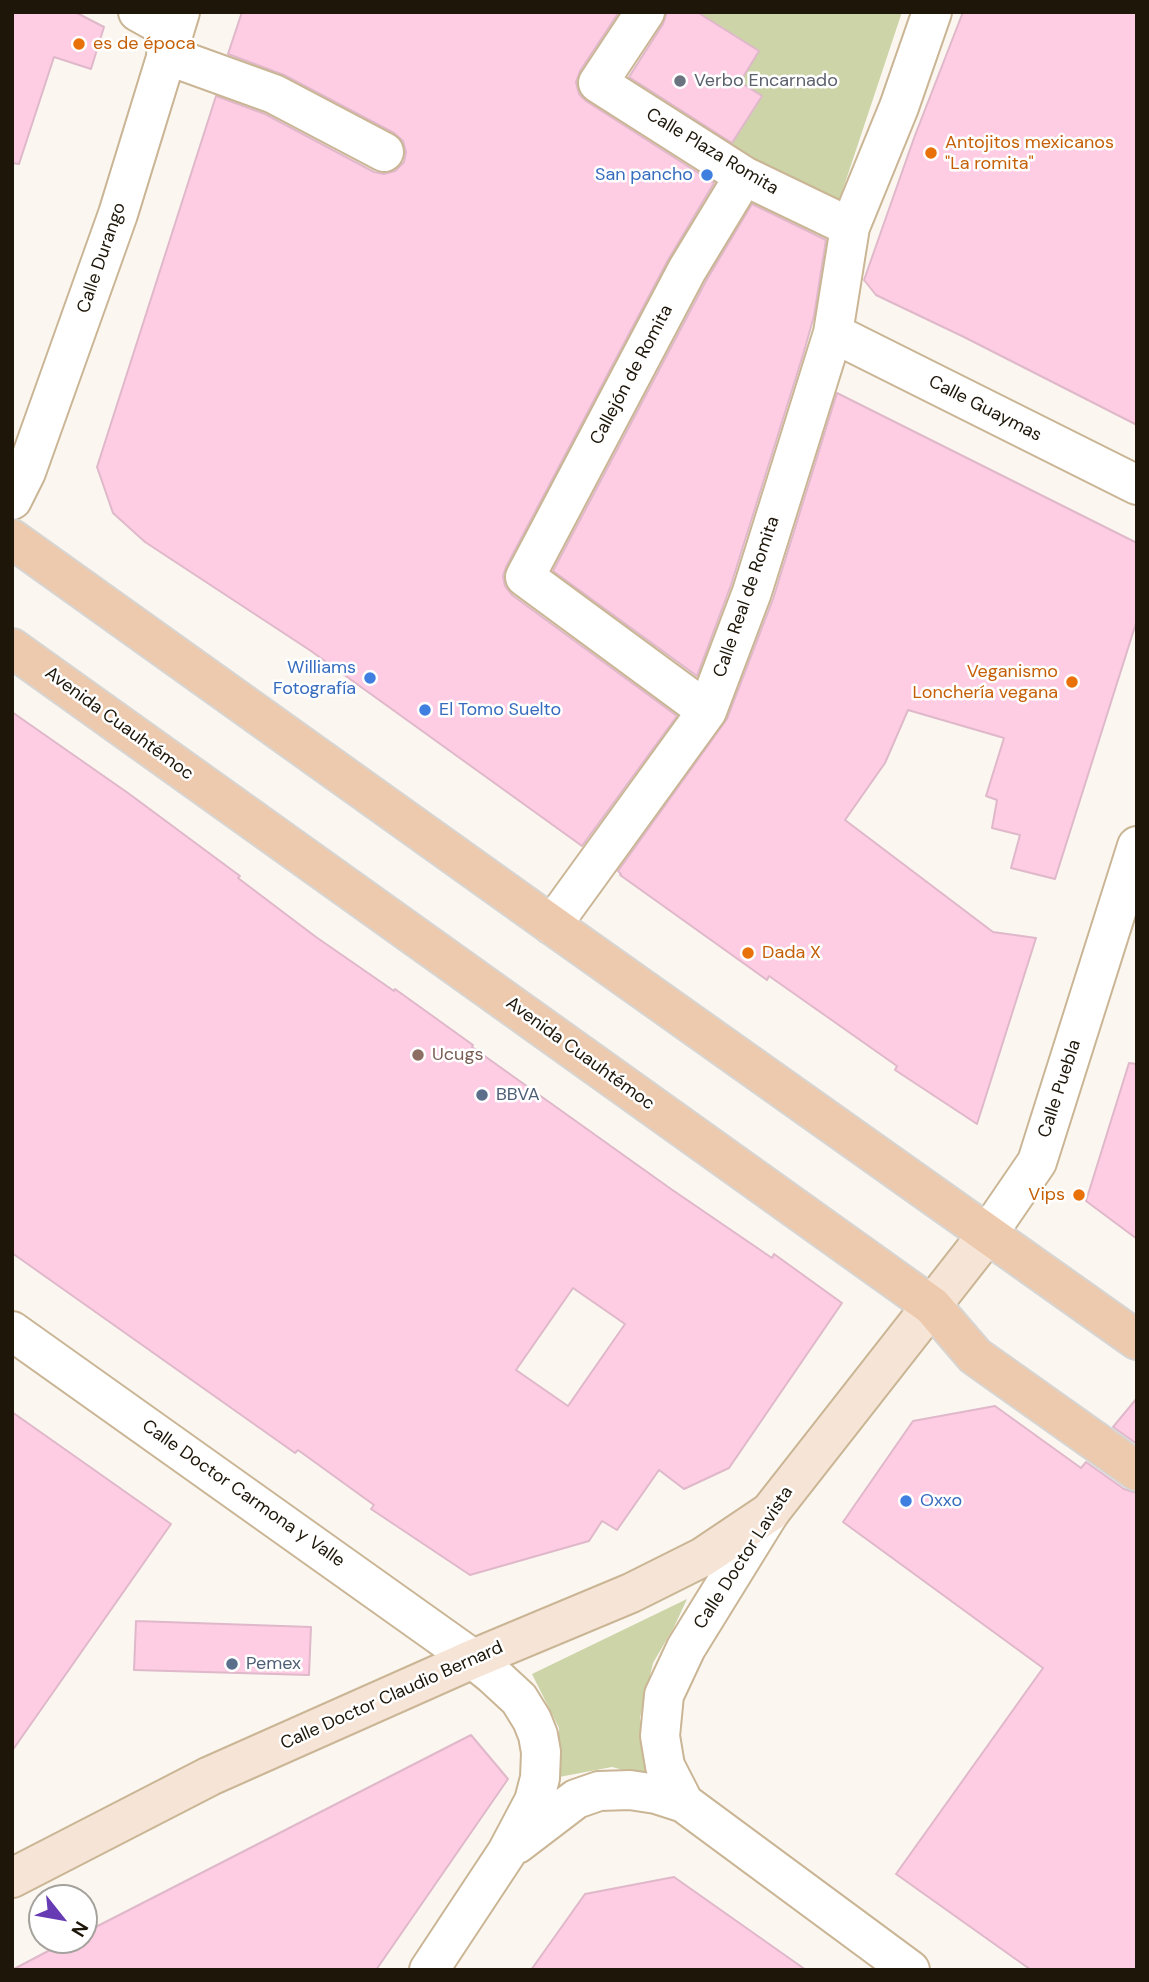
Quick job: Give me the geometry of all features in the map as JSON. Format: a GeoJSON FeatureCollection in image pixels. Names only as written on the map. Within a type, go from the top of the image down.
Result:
{"type":"FeatureCollection","features":[{"type":"Feature","properties":{"kind":"main road"},"geometry":{"type":"LineString","coordinates":[[12,539],[1137,1340]]}},
{"type":"Feature","properties":{"kind":"main road","name":"Avenida Cuauhtémoc"},"geometry":{"type":"LineString","coordinates":[[12,648],[932,1306],[975,1356],[1137,1471]]}},
{"type":"Feature","properties":{"kind":"street"},"geometry":{"type":"LineString","coordinates":[[138,12],[274,94],[384,152]]}},
{"type":"Feature","properties":{"kind":"street","name":"Calle Plaza Romita"},"geometry":{"type":"LineString","coordinates":[[645,12],[598,83],[744,176],[850,227]]}},
{"type":"Feature","properties":{"kind":"street"},"geometry":{"type":"LineString","coordinates":[[850,227],[899,107],[932,12]]}},
{"type":"Feature","properties":{"kind":"street","name":"Calle Durango"},"geometry":{"type":"LineString","coordinates":[[12,500],[26,472],[118,214],[173,33]]}},
{"type":"Feature","properties":{"kind":"street","name":"Callejón de Romita"},"geometry":{"type":"LineString","coordinates":[[707,711],[525,577],[687,270],[744,176]]}},
{"type":"Feature","properties":{"kind":"street","name":"Calle Real de Romita"},"geometry":{"type":"LineString","coordinates":[[551,925],[707,711],[752,592],[833,333],[850,227]]}},
{"type":"Feature","properties":{"kind":"street","name":"Calle Guaymas"},"geometry":{"type":"LineString","coordinates":[[833,333],[1137,485]]}},
{"type":"Feature","properties":{"kind":"street","name":"Calle Puebla"},"geometry":{"type":"LineString","coordinates":[[932,1306],[987,1235],[1037,1162],[1137,846]]}},
{"type":"Feature","properties":{"kind":"street","name":"Calle Doctor Lavista"},"geometry":{"type":"LineString","coordinates":[[684,1804],[665,1766],[660,1736],[664,1695],[686,1648],[770,1512],[932,1306]]}},
{"type":"Feature","properties":{"kind":"street","name":"Calle Doctor Carmona y Valle"},"geometry":{"type":"LineString","coordinates":[[12,1331],[473,1659],[519,1699],[538,1735],[541,1752],[540,1778],[534,1801],[507,1852]]}},
{"type":"Feature","properties":{"kind":"street","name":"Calle Doctor Claudio Bernard"},"geometry":{"type":"LineString","coordinates":[[12,1878],[210,1776],[473,1659],[631,1593],[703,1557],[770,1512]]}},
{"type":"Feature","properties":{"kind":"street"},"geometry":{"type":"LineString","coordinates":[[429,1970],[507,1852],[576,1799],[599,1791],[630,1790],[656,1794],[684,1804],[910,1970]]}},
{"type":"Feature","properties":{"kind":"green space"},"geometry":{"type":"Polygon","coordinates":[[[697,12],[902,12],[836,210],[729,148],[762,96],[740,82],[697,12]]]}},
{"type":"Feature","properties":{"kind":"green space"},"geometry":{"type":"Polygon","coordinates":[[[687,1599],[653,1663],[640,1718],[654,1778],[612,1767],[559,1777],[559,1728],[532,1674],[687,1599]]]}},
{"type":"Feature","properties":{"kind":"building"},"geometry":{"type":"Polygon","coordinates":[[[12,12],[75,12],[104,27],[91,69],[54,57],[19,164],[12,163],[12,12]]]}},
{"type":"Feature","properties":{"kind":"building"},"geometry":{"type":"Polygon","coordinates":[[[242,12],[619,12],[580,71],[576,82],[579,94],[714,183],[668,260],[503,576],[505,586],[512,595],[677,716],[582,846],[311,651],[145,542],[113,513],[97,467],[216,96],[265,114],[374,172],[384,174],[395,171],[404,162],[406,152],[403,141],[394,133],[284,75],[228,54],[242,12]]]}},
{"type":"Feature","properties":{"kind":"building","name":"Verbo Encarnado"},"geometry":{"type":"Polygon","coordinates":[[[667,12],[697,12],[759,51],[740,82],[762,96],[732,143],[629,77],[663,24],[667,12]]]}},
{"type":"Feature","properties":{"kind":"building"},"geometry":{"type":"Polygon","coordinates":[[[963,12],[1137,12],[1137,425],[876,295],[864,280],[914,138],[963,12]]]}},
{"type":"Feature","properties":{"kind":"building"},"geometry":{"type":"Polygon","coordinates":[[[752,204],[826,240],[814,316],[803,355],[731,585],[697,676],[553,571],[706,281],[752,204]]]}},
{"type":"Feature","properties":{"kind":"building"},"geometry":{"type":"Polygon","coordinates":[[[837,393],[1137,543],[1137,620],[1055,879],[1011,868],[1020,835],[992,828],[997,800],[986,796],[1004,738],[908,710],[885,763],[845,820],[993,932],[1036,938],[977,1124],[895,1070],[897,1066],[769,976],[767,980],[618,871],[727,719],[773,599],[837,393]]]}},
{"type":"Feature","properties":{"kind":"building"},"geometry":{"type":"Polygon","coordinates":[[[12,712],[128,793],[240,876],[238,878],[316,937],[394,991],[395,989],[671,1189],[772,1258],[774,1254],[842,1303],[729,1468],[684,1489],[659,1470],[617,1530],[602,1521],[589,1541],[470,1575],[371,1509],[374,1505],[298,1450],[295,1453],[12,1253],[12,712]],[[573,1288],[516,1370],[568,1406],[625,1324],[573,1288]]]}},
{"type":"Feature","properties":{"kind":"building"},"geometry":{"type":"Polygon","coordinates":[[[1129,1063],[1137,1064],[1137,1239],[1086,1201],[1129,1063]]]}},
{"type":"Feature","properties":{"kind":"building"},"geometry":{"type":"Polygon","coordinates":[[[1137,1398],[1137,1444],[1113,1427],[1137,1398]]]}},
{"type":"Feature","properties":{"kind":"building"},"geometry":{"type":"Polygon","coordinates":[[[995,1406],[1081,1468],[1086,1462],[1124,1489],[1137,1493],[1137,1970],[1031,1970],[896,1874],[1043,1668],[843,1522],[913,1421],[995,1406]]]}},
{"type":"Feature","properties":{"kind":"building"},"geometry":{"type":"Polygon","coordinates":[[[12,1412],[171,1524],[12,1751],[12,1412]]]}},
{"type":"Feature","properties":{"kind":"building"},"geometry":{"type":"Polygon","coordinates":[[[136,1621],[311,1627],[309,1675],[134,1670],[136,1621]]]}},
{"type":"Feature","properties":{"kind":"building"},"geometry":{"type":"Polygon","coordinates":[[[471,1735],[508,1779],[376,1970],[12,1970],[42,1954],[98,1954],[98,1926],[471,1735]]]}},
{"type":"Feature","properties":{"kind":"building"},"geometry":{"type":"Polygon","coordinates":[[[674,1877],[806,1970],[531,1970],[585,1894],[674,1877]]]}},
{"type":"Feature","properties":{"kind":"place","name":"es de época"},"geometry":{"type":"Point","coordinates":[79,44]}},
{"type":"Feature","properties":{"kind":"place","name":"Verbo Encarnado"},"geometry":{"type":"Point","coordinates":[680,81]}},
{"type":"Feature","properties":{"kind":"place","name":"Antojitos mexicanos \"La romita\""},"geometry":{"type":"Point","coordinates":[931,153]}},
{"type":"Feature","properties":{"kind":"place","name":"San pancho"},"geometry":{"type":"Point","coordinates":[707,175]}},
{"type":"Feature","properties":{"kind":"place","name":"Williams Fotografía"},"geometry":{"type":"Point","coordinates":[370,678]}},
{"type":"Feature","properties":{"kind":"place","name":"Veganismo Lonchería vegana"},"geometry":{"type":"Point","coordinates":[1072,682]}},
{"type":"Feature","properties":{"kind":"place","name":"El Tomo Suelto"},"geometry":{"type":"Point","coordinates":[425,710]}},
{"type":"Feature","properties":{"kind":"place","name":"Dada X"},"geometry":{"type":"Point","coordinates":[748,953]}},
{"type":"Feature","properties":{"kind":"place","name":"Ucugs"},"geometry":{"type":"Point","coordinates":[418,1055]}},
{"type":"Feature","properties":{"kind":"place","name":"BBVA"},"geometry":{"type":"Point","coordinates":[482,1095]}},
{"type":"Feature","properties":{"kind":"place","name":"Vips"},"geometry":{"type":"Point","coordinates":[1079,1195]}},
{"type":"Feature","properties":{"kind":"place","name":"Oxxo"},"geometry":{"type":"Point","coordinates":[906,1501]}},
{"type":"Feature","properties":{"kind":"place","name":"Pemex"},"geometry":{"type":"Point","coordinates":[232,1664]}}]}
